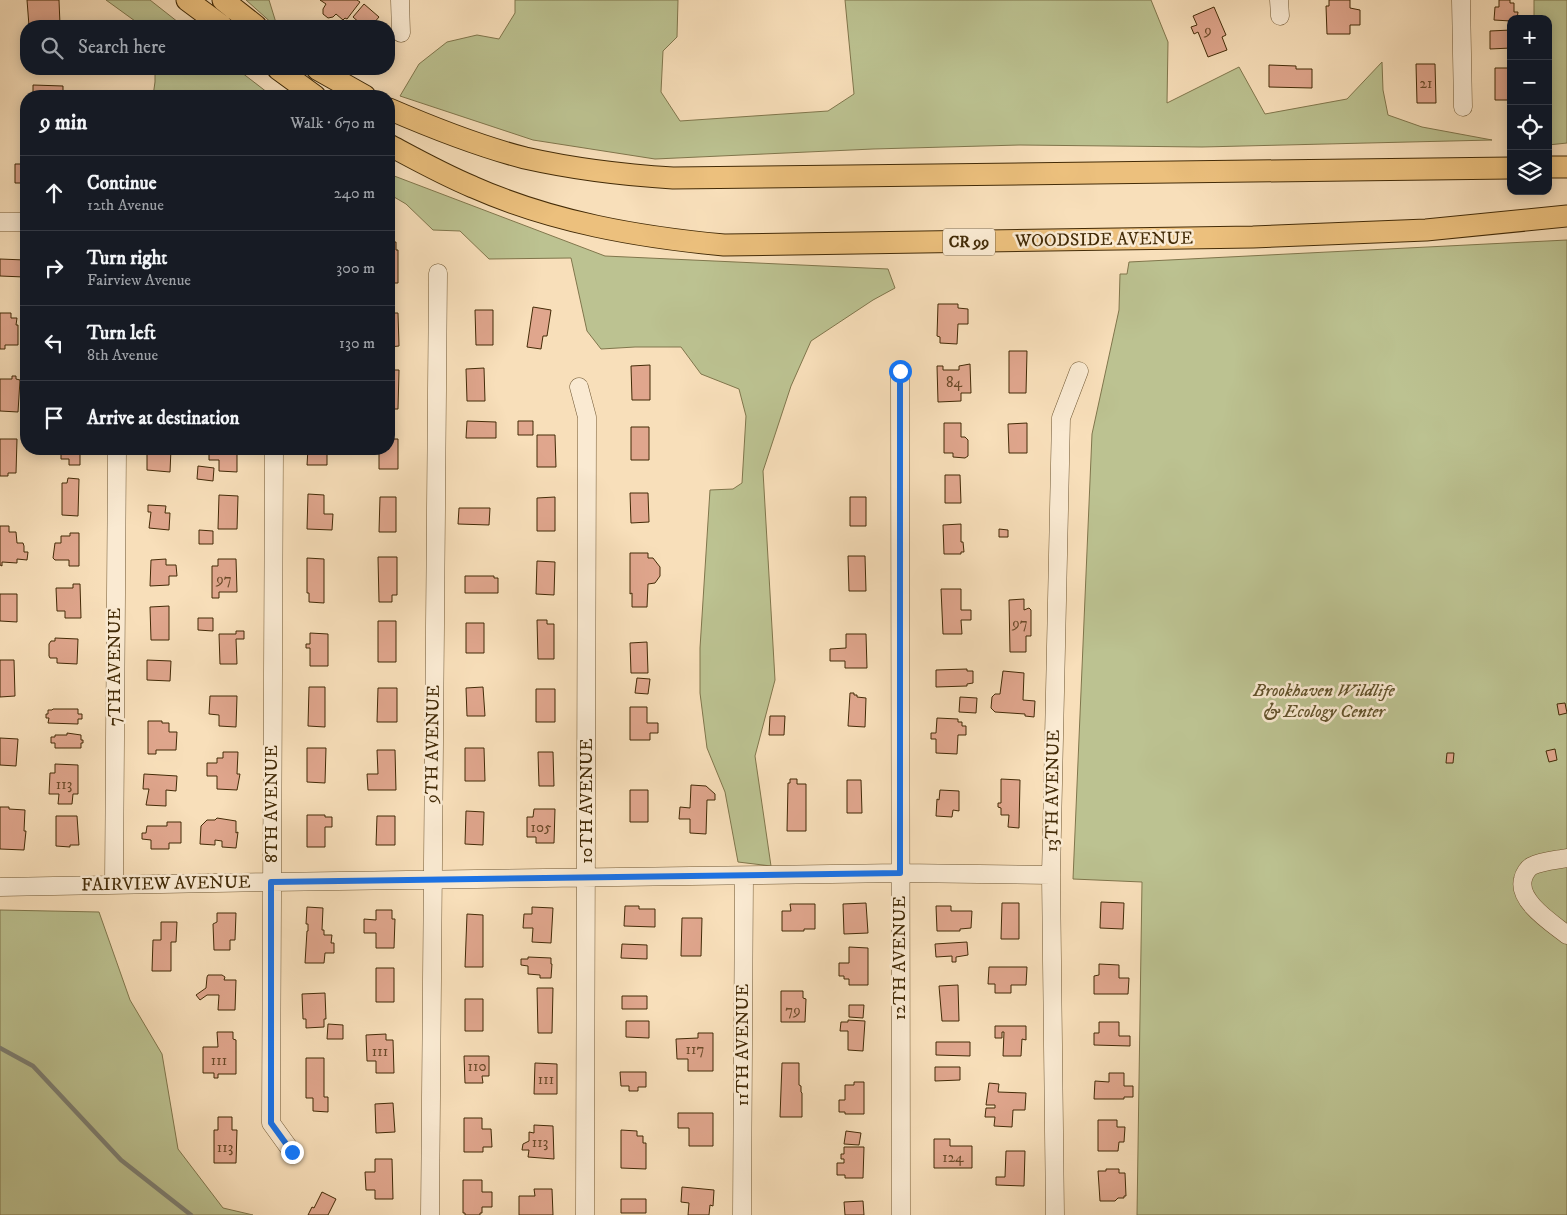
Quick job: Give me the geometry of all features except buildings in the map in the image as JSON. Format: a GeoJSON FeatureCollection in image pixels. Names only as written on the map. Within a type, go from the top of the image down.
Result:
{"type":"FeatureCollection","features":[{"type":"Feature","properties":{"kind":"main road"},"geometry":{"type":"LineString","coordinates":[[187,0],[214,20]]}},
{"type":"Feature","properties":{"kind":"main road"},"geometry":{"type":"LineString","coordinates":[[223,0],[248,20]]}},
{"type":"Feature","properties":{"kind":"main road"},"geometry":{"type":"LineString","coordinates":[[286,75],[307,90]]}},
{"type":"Feature","properties":{"kind":"main road"},"geometry":{"type":"LineString","coordinates":[[328,75],[355,90]]}},
{"type":"Feature","properties":{"kind":"main road"},"geometry":{"type":"LineString","coordinates":[[395,111],[430,127],[524,157],[604,172],[663,177],[1507,168]]}},
{"type":"Feature","properties":{"kind":"main road","name":"WOODSIDE AVENUE"},"geometry":{"type":"LineString","coordinates":[[395,148],[429,167],[475,188],[521,206],[571,221],[622,232],[724,245],[1262,237],[1426,230],[1567,216]]}},
{"type":"Feature","properties":{"kind":"main road"},"geometry":{"type":"LineString","coordinates":[[1552,167],[1567,167]]}},
{"type":"Feature","properties":{"kind":"street"},"geometry":{"type":"LineString","coordinates":[[400,0],[400,33]]}},
{"type":"Feature","properties":{"kind":"street"},"geometry":{"type":"LineString","coordinates":[[1461,0],[1463,107]]}},
{"type":"Feature","properties":{"kind":"street"},"geometry":{"type":"LineString","coordinates":[[0,222],[20,222]]}},
{"type":"Feature","properties":{"kind":"street","name":"9TH AVENUE"},"geometry":{"type":"LineString","coordinates":[[430,1215],[438,273]]}},
{"type":"Feature","properties":{"kind":"street","name":"12TH AVENUE"},"geometry":{"type":"LineString","coordinates":[[900,371],[901,1215]]}},
{"type":"Feature","properties":{"kind":"street","name":"13TH AVENUE"},"geometry":{"type":"LineString","coordinates":[[1055,1215],[1051,875],[1061,418],[1079,371]]}},
{"type":"Feature","properties":{"kind":"street","name":"10TH AVENUE"},"geometry":{"type":"LineString","coordinates":[[579,387],[587,427],[585,1215]]}},
{"type":"Feature","properties":{"kind":"street","name":"7TH AVENUE"},"geometry":{"type":"LineString","coordinates":[[114,885],[117,455]]}},
{"type":"Feature","properties":{"kind":"street","name":"8TH AVENUE"},"geometry":{"type":"LineString","coordinates":[[274,455],[271,1123],[292,1152]]}},
{"type":"Feature","properties":{"kind":"street"},"geometry":{"type":"LineString","coordinates":[[1567,858],[1531,866],[1522,881],[1523,890],[1536,910],[1567,935]]}},
{"type":"Feature","properties":{"kind":"street","name":"FAIRVIEW AVENUE"},"geometry":{"type":"LineString","coordinates":[[0,887],[900,873],[1051,875]]}},
{"type":"Feature","properties":{"kind":"street","name":"11TH AVENUE"},"geometry":{"type":"LineString","coordinates":[[742,1215],[744,876]]}},
{"type":"Feature","properties":{"kind":"green space"},"geometry":{"type":"Polygon","coordinates":[[[106,0],[150,0],[175,20],[134,20],[106,0]]]}},
{"type":"Feature","properties":{"kind":"green space"},"geometry":{"type":"Polygon","coordinates":[[[246,0],[269,0],[275,20],[268,20],[246,0]]]}},
{"type":"Feature","properties":{"kind":"green space"},"geometry":{"type":"Polygon","coordinates":[[[515,0],[678,0],[677,37],[663,51],[661,92],[680,121],[828,111],[854,94],[845,0],[1151,0],[1168,42],[1167,103],[1239,67],[1265,114],[1347,99],[1382,62],[1383,90],[1388,115],[1422,127],[1492,140],[1202,147],[1020,145],[873,149],[655,159],[533,140],[400,96],[419,64],[447,42],[477,35],[499,39],[515,13],[515,0]]]}},
{"type":"Feature","properties":{"kind":"green space"},"geometry":{"type":"Polygon","coordinates":[[[1534,0],[1567,0],[1567,143],[1552,145],[1552,15],[1534,15],[1534,0]]]}},
{"type":"Feature","properties":{"kind":"green space"},"geometry":{"type":"Polygon","coordinates":[[[155,75],[245,75],[264,90],[154,90],[155,75]]]}},
{"type":"Feature","properties":{"kind":"green space"},"geometry":{"type":"Polygon","coordinates":[[[395,176],[605,256],[888,269],[895,288],[873,300],[811,341],[791,386],[763,471],[775,680],[755,756],[771,866],[738,862],[725,792],[707,748],[700,693],[700,648],[710,490],[733,489],[742,483],[746,416],[739,389],[701,374],[681,347],[601,349],[587,331],[571,258],[489,259],[460,231],[433,230],[406,204],[395,198],[395,176]]]}},
{"type":"Feature","properties":{"kind":"green space","name":"Brookhaven Wildlife & Ecology Center"},"geometry":{"type":"Polygon","coordinates":[[[1567,240],[1567,1215],[1137,1215],[1142,882],[1073,879],[1092,434],[1119,310],[1120,274],[1127,274],[1129,262],[1567,240]]]}},
{"type":"Feature","properties":{"kind":"green space"},"geometry":{"type":"Polygon","coordinates":[[[0,910],[99,912],[130,1000],[162,1054],[178,1149],[223,1208],[253,1215],[0,1215],[0,910]]]}},
{"type":"Feature","properties":{"kind":"waterway"},"geometry":{"type":"LineString","coordinates":[[0,1048],[33,1066],[121,1160],[191,1215]]}},
{"type":"Feature","properties":{"kind":"route"},"geometry":{"type":"LineString","coordinates":[[292,1152],[271,1123],[271,882],[900,873],[900,371]]}}]}
